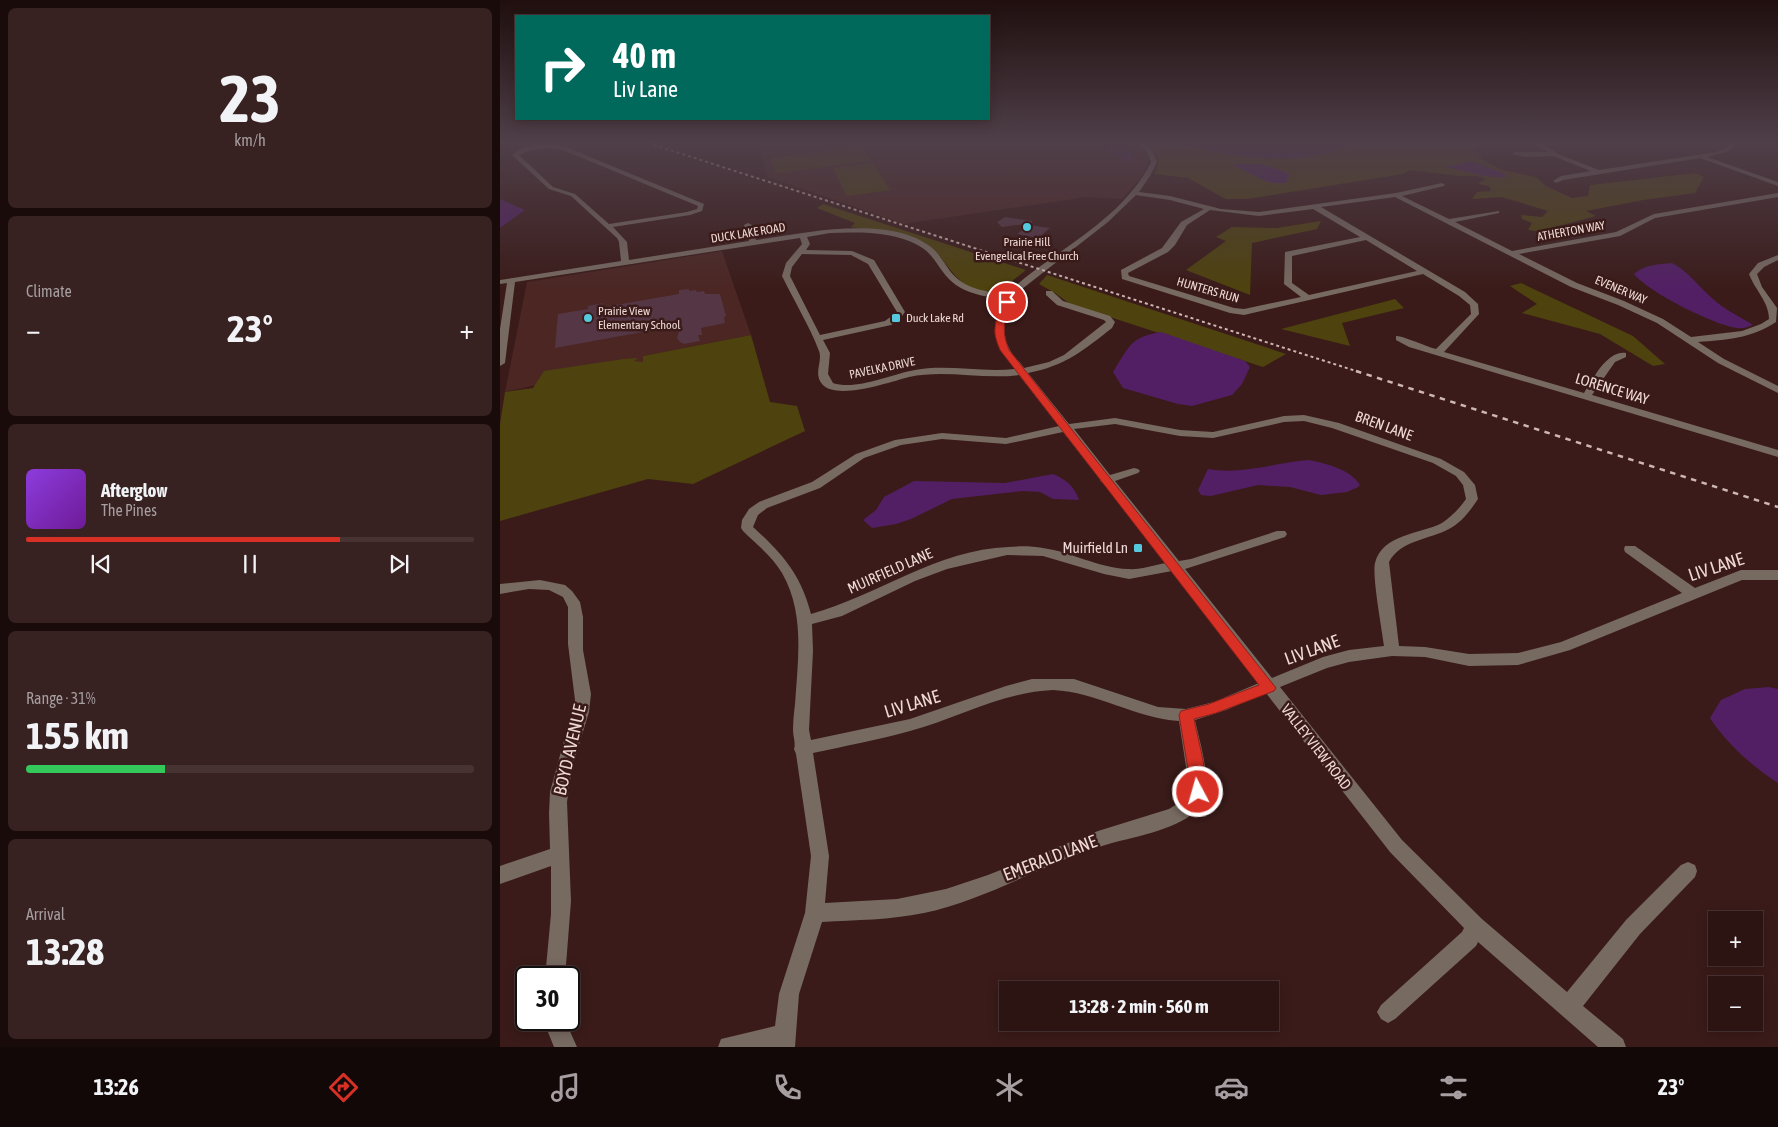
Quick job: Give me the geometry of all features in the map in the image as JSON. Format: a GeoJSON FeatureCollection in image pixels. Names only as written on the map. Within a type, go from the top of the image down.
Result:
{"type":"FeatureCollection","features":[{"type":"Feature","properties":{"kind":"street"},"geometry":{"type":"LineString","coordinates":[[562,192],[573,196],[623,242],[625,263]]}},
{"type":"Feature","properties":{"kind":"street"},"geometry":{"type":"LineString","coordinates":[[607,226],[688,214],[700,210],[702,205],[670,192]]}},
{"type":"Feature","properties":{"kind":"street"},"geometry":{"type":"LineString","coordinates":[[1134,193],[1170,198],[1208,209],[1259,214],[1410,192]]}},
{"type":"Feature","properties":{"kind":"street","name":"VALLEY VIEW ROAD"},"geometry":{"type":"LineString","coordinates":[[1134,193],[1081,239],[1023,284],[1010,297],[1002,313],[999,336],[1004,350],[1269,688],[1396,846],[1475,926],[1615,1047]]}},
{"type":"Feature","properties":{"kind":"street","name":"EVENER WAY"},"geometry":{"type":"LineString","coordinates":[[1396,195],[1574,285],[1641,312],[1740,372],[1778,390]]}},
{"type":"Feature","properties":{"kind":"street","name":"ATHERTON WAY"},"geometry":{"type":"LineString","coordinates":[[1512,253],[1628,232],[1642,221],[1654,216],[1778,195]]}},
{"type":"Feature","properties":{"kind":"street"},"geometry":{"type":"LineString","coordinates":[[1315,207],[1469,299],[1475,309],[1471,318],[1438,353]]}},
{"type":"Feature","properties":{"kind":"street","name":"HUNTERS RUN"},"geometry":{"type":"LineString","coordinates":[[1208,209],[1184,224],[1172,243],[1165,250],[1124,272],[1125,277],[1238,312],[1423,272]]}},
{"type":"Feature","properties":{"kind":"street"},"geometry":{"type":"LineString","coordinates":[[1450,221],[1497,212]]}},
{"type":"Feature","properties":{"kind":"street"},"geometry":{"type":"LineString","coordinates":[[748,224],[753,243]]}},
{"type":"Feature","properties":{"kind":"street","name":"DUCK LAKE ROAD"},"geometry":{"type":"LineString","coordinates":[[500,282],[802,235],[860,229],[881,232],[916,242],[927,248],[954,281],[960,285],[980,293],[1010,297]]}},
{"type":"Feature","properties":{"kind":"street","name":"PAVELKA DRIVE"},"geometry":{"type":"LineString","coordinates":[[802,235],[806,244],[789,265],[786,276],[825,353],[826,359],[822,370],[829,386],[852,387],[927,371],[988,374],[1019,371]]}},
{"type":"Feature","properties":{"kind":"street"},"geometry":{"type":"LineString","coordinates":[[1308,298],[1288,284],[1288,254],[1365,238]]}},
{"type":"Feature","properties":{"kind":"street"},"geometry":{"type":"LineString","coordinates":[[800,252],[852,253],[871,262],[901,312],[900,319],[888,323],[817,338]]}},
{"type":"Feature","properties":{"kind":"street"},"geometry":{"type":"LineString","coordinates":[[1689,340],[1748,333],[1758,330],[1773,320],[1774,304],[1758,287],[1753,274],[1761,265],[1778,257]]}},
{"type":"Feature","properties":{"kind":"street"},"geometry":{"type":"LineString","coordinates":[[500,363],[511,281]]}},
{"type":"Feature","properties":{"kind":"street"},"geometry":{"type":"LineString","coordinates":[[1019,371],[1050,365],[1063,360],[1109,326],[1111,322],[1107,318],[1060,303],[1049,293]]}},
{"type":"Feature","properties":{"kind":"street","name":"LORENCE WAY"},"geometry":{"type":"LineString","coordinates":[[1399,338],[1412,345],[1438,353],[1778,454]]}},
{"type":"Feature","properties":{"kind":"street"},"geometry":{"type":"LineString","coordinates":[[1586,397],[1612,360],[1623,355]]}},
{"type":"Feature","properties":{"kind":"street","name":"BREN LANE"},"geometry":{"type":"LineString","coordinates":[[1065,429],[1099,422],[1115,422],[1180,433],[1213,434],[1284,419],[1304,418],[1335,425],[1437,461],[1455,470],[1468,482],[1471,490],[1472,498],[1463,513],[1445,526],[1397,544],[1388,552],[1382,562],[1392,651]]}},
{"type":"Feature","properties":{"kind":"street"},"geometry":{"type":"LineString","coordinates":[[729,1047],[784,1041],[789,994],[815,913],[820,856],[818,829],[802,749],[801,703],[806,651],[805,621],[798,594],[788,570],[772,551],[747,528],[752,512],[774,500],[816,485],[860,456],[899,442],[942,436],[1006,441],[1065,429]]}},
{"type":"Feature","properties":{"kind":"street"},"geometry":{"type":"LineString","coordinates":[[1106,480],[1134,471]]}},
{"type":"Feature","properties":{"kind":"street","name":"MUIRFIELD LANE"},"geometry":{"type":"LineString","coordinates":[[805,621],[860,603],[910,578],[942,566],[1007,552],[1043,552],[1104,570],[1129,574],[1193,563],[1281,534]]}},
{"type":"Feature","properties":{"kind":"street"},"geometry":{"type":"LineString","coordinates":[[1630,549],[1693,594]]}},
{"type":"Feature","properties":{"kind":"street","name":"LIV LANE"},"geometry":{"type":"LineString","coordinates":[[802,749],[910,725],[1011,690],[1032,685],[1074,685],[1151,711],[1186,715],[1200,713],[1269,688],[1340,658],[1377,651],[1425,652],[1469,660],[1518,659],[1565,646],[1741,575],[1778,575]]}},
{"type":"Feature","properties":{"kind":"street","name":"BOYD AVENUE"},"geometry":{"type":"LineString","coordinates":[[500,589],[522,584],[554,587],[573,601],[576,612],[576,660],[583,697],[580,716],[559,791],[561,929],[556,966]]}},
{"type":"Feature","properties":{"kind":"street","name":"EMERALD LANE"},"geometry":{"type":"LineString","coordinates":[[815,913],[888,910],[926,903],[963,892],[1098,839],[1175,816],[1194,802],[1198,792],[1198,781],[1186,715]]}},
{"type":"Feature","properties":{"kind":"street"},"geometry":{"type":"LineString","coordinates":[[500,875],[560,854]]}},
{"type":"Feature","properties":{"kind":"street"},"geometry":{"type":"LineString","coordinates":[[1568,1008],[1633,927],[1688,871]]}},
{"type":"Feature","properties":{"kind":"street"},"geometry":{"type":"LineString","coordinates":[[1388,1012],[1469,940],[1475,926]]}},
{"type":"Feature","properties":{"kind":"street"},"geometry":{"type":"LineString","coordinates":[[557,1031],[566,1047]]}},
{"type":"Feature","properties":{"kind":"shaded area"},"geometry":{"type":"Polygon","coordinates":[[[811,192],[1128,192],[1122,199],[1086,197],[904,224],[811,192]]]}},
{"type":"Feature","properties":{"kind":"shaded area"},"geometry":{"type":"Polygon","coordinates":[[[845,192],[877,192],[847,196],[845,192]]]}},
{"type":"Feature","properties":{"kind":"shaded area"},"geometry":{"type":"Polygon","coordinates":[[[1213,192],[1292,192],[1247,199],[1226,199],[1213,192]]]}},
{"type":"Feature","properties":{"kind":"shaded area"},"geometry":{"type":"Polygon","coordinates":[[[1477,192],[1559,192],[1572,198],[1588,196],[1589,192],[1696,192],[1586,211],[1596,216],[1551,228],[1550,233],[1528,230],[1532,223],[1522,219],[1521,215],[1542,217],[1548,211],[1502,197],[1472,199],[1477,192]]]}},
{"type":"Feature","properties":{"kind":"shaded area"},"geometry":{"type":"Polygon","coordinates":[[[500,199],[525,210],[500,228],[500,199]]]}},
{"type":"Feature","properties":{"kind":"shaded area"},"geometry":{"type":"Polygon","coordinates":[[[823,204],[1026,270],[997,293],[977,290],[962,282],[938,254],[926,244],[894,233],[851,227],[855,223],[817,208],[823,204]]]}},
{"type":"Feature","properties":{"kind":"shaded area"},"geometry":{"type":"Polygon","coordinates":[[[1321,221],[1317,229],[1252,243],[1250,295],[1186,270],[1226,241],[1216,237],[1232,227],[1277,228],[1321,221]]]}},
{"type":"Feature","properties":{"kind":"shaded area"},"geometry":{"type":"Polygon","coordinates":[[[722,251],[751,335],[643,356],[643,362],[505,392],[527,282],[722,251]]]}},
{"type":"Feature","properties":{"kind":"shaded area"},"geometry":{"type":"Polygon","coordinates":[[[1672,263],[1678,266],[1727,310],[1753,325],[1737,328],[1713,321],[1682,307],[1653,290],[1634,274],[1647,267],[1672,263]]]}},
{"type":"Feature","properties":{"kind":"shaded area"},"geometry":{"type":"Polygon","coordinates":[[[1047,275],[1286,354],[1263,367],[1070,304],[1039,284],[1047,275]]]}},
{"type":"Feature","properties":{"kind":"shaded area"},"geometry":{"type":"Polygon","coordinates":[[[1521,283],[1633,336],[1665,364],[1653,366],[1600,334],[1522,313],[1537,304],[1510,286],[1521,283]]]}},
{"type":"Feature","properties":{"kind":"shaded area"},"geometry":{"type":"Polygon","coordinates":[[[1395,299],[1404,308],[1342,323],[1350,346],[1281,329],[1395,299]]]}},
{"type":"Feature","properties":{"kind":"shaded area"},"geometry":{"type":"Polygon","coordinates":[[[1161,332],[1245,361],[1250,367],[1242,384],[1232,395],[1192,406],[1178,404],[1123,388],[1113,372],[1131,344],[1143,337],[1161,332]]]}},
{"type":"Feature","properties":{"kind":"shaded area"},"geometry":{"type":"Polygon","coordinates":[[[751,335],[770,402],[797,406],[805,431],[693,484],[648,479],[500,521],[500,424],[505,392],[533,388],[544,371],[623,359],[638,358],[634,361],[643,362],[643,356],[751,335]]]}},
{"type":"Feature","properties":{"kind":"shaded area"},"geometry":{"type":"Polygon","coordinates":[[[1308,460],[1344,471],[1356,479],[1360,485],[1347,492],[1321,495],[1290,487],[1258,485],[1211,496],[1201,495],[1198,490],[1208,469],[1246,470],[1308,460]]]}},
{"type":"Feature","properties":{"kind":"shaded area"},"geometry":{"type":"Polygon","coordinates":[[[1053,474],[1069,484],[1079,500],[1053,499],[1040,492],[1023,491],[952,499],[911,519],[896,524],[872,528],[863,520],[876,510],[884,497],[914,481],[1005,483],[1053,474]]]}},
{"type":"Feature","properties":{"kind":"shaded area"},"geometry":{"type":"Polygon","coordinates":[[[1769,687],[1778,689],[1778,783],[1741,754],[1710,718],[1721,700],[1745,689],[1769,687]]]}},
{"type":"Feature","properties":{"kind":"building"},"geometry":{"type":"Polygon","coordinates":[[[1005,217],[1032,221],[1032,223],[1002,227],[997,222],[1005,217]]]}},
{"type":"Feature","properties":{"kind":"building"},"geometry":{"type":"Polygon","coordinates":[[[1030,225],[1050,228],[1038,238],[1017,234],[1030,225]]]}},
{"type":"Feature","properties":{"kind":"building","name":"Prairie View Elementary School"},"geometry":{"type":"Polygon","coordinates":[[[689,289],[689,291],[704,291],[705,294],[720,294],[726,316],[724,317],[725,323],[701,328],[702,335],[698,335],[700,341],[684,344],[680,342],[677,338],[681,325],[555,348],[558,314],[588,309],[588,306],[603,303],[604,307],[679,294],[679,290],[689,289]]]}},
{"type":"Feature","properties":{"kind":"railway"},"geometry":{"type":"LineString","coordinates":[[800,192],[1359,372]]}},
{"type":"Feature","properties":{"kind":"railway"},"geometry":{"type":"LineString","coordinates":[[1356,371],[1778,507]]}},
{"type":"Feature","properties":{"kind":"place","name":"Prairie Hill Evengelical Free Church"},"geometry":{"type":"Point","coordinates":[1027,227]}},
{"type":"Feature","properties":{"kind":"place","name":"Prairie View Elementary School"},"geometry":{"type":"Point","coordinates":[588,318]}},
{"type":"Feature","properties":{"kind":"place","name":"Duck Lake Rd"},"geometry":{"type":"Point","coordinates":[896,318]}},
{"type":"Feature","properties":{"kind":"place","name":"Muirfield Ln"},"geometry":{"type":"Point","coordinates":[1138,548]}},
{"type":"Feature","properties":{"kind":"route"},"geometry":{"type":"LineString","coordinates":[[1007,302],[1002,313],[999,336],[1004,350],[1269,688],[1200,713],[1186,715],[1198,781],[1198,792]]}}]}
